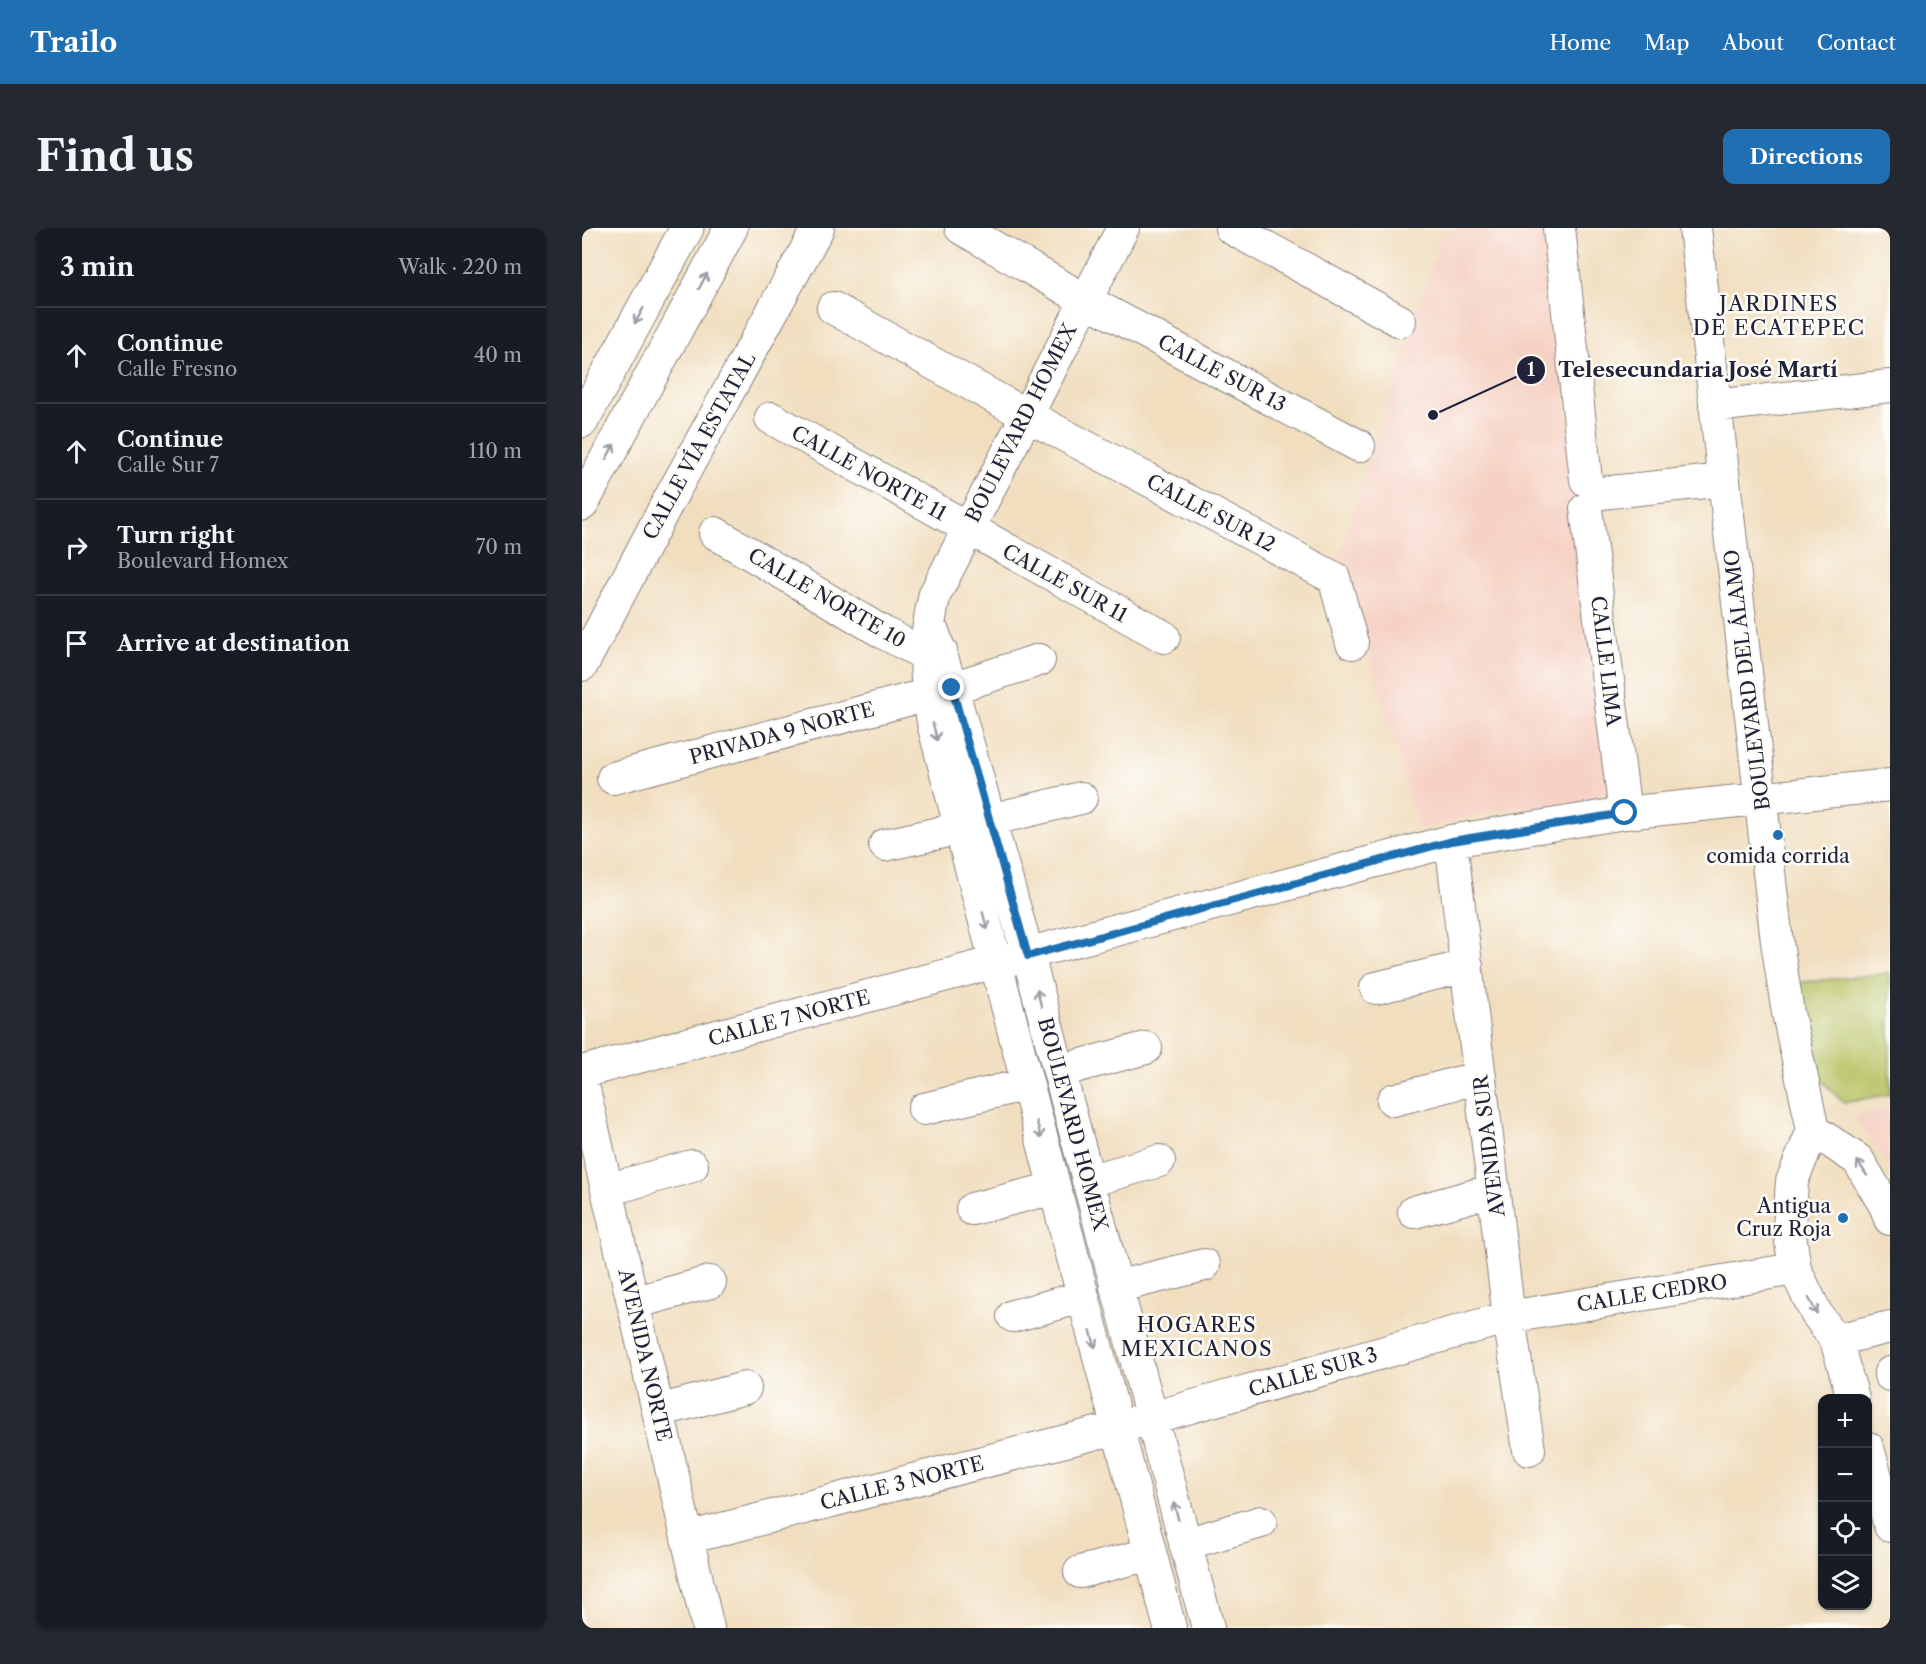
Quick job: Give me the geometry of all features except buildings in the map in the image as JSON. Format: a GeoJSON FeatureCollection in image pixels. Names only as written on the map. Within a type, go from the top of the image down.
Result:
{"type":"FeatureCollection","features":[{"type":"Feature","properties":{"kind":"highway"},"geometry":{"type":"LineString","coordinates":[[582,422],[687,228]]}},
{"type":"Feature","properties":{"kind":"highway"},"geometry":{"type":"LineString","coordinates":[[582,504],[731,228]]}},
{"type":"Feature","properties":{"kind":"street","name":"CALLE VÍA ESTATAL"},"geometry":{"type":"LineString","coordinates":[[582,665],[663,511],[818,228]]}},
{"type":"Feature","properties":{"kind":"street","name":"CALLE SUR 13"},"geometry":{"type":"LineString","coordinates":[[961,228],[1085,300],[1359,446]]}},
{"type":"Feature","properties":{"kind":"street","name":"BOULEVARD HOMEX"},"geometry":{"type":"LineString","coordinates":[[1123,228],[1028,416],[966,528],[935,594],[928,623],[940,691],[975,824],[996,963],[1170,1628]]}},
{"type":"Feature","properties":{"kind":"street"},"geometry":{"type":"LineString","coordinates":[[1231,228],[1400,321]]}},
{"type":"Feature","properties":{"kind":"street","name":"CALLE LIMA"},"geometry":{"type":"LineString","coordinates":[[1559,228],[1591,494],[1625,813]]}},
{"type":"Feature","properties":{"kind":"street","name":"BOULEVARD DEL ÁLAMO"},"geometry":{"type":"LineString","coordinates":[[1695,228],[1785,989],[1813,1130]]}},
{"type":"Feature","properties":{"kind":"street","name":"CALLE SUR 12"},"geometry":{"type":"LineString","coordinates":[[833,308],[1028,416],[1334,578],[1352,643]]}},
{"type":"Feature","properties":{"kind":"street"},"geometry":{"type":"LineString","coordinates":[[1715,406],[1890,386]]}},
{"type":"Feature","properties":{"kind":"street","name":"CALLE NORTE 11"},"geometry":{"type":"LineString","coordinates":[[771,418],[966,528]]}},
{"type":"Feature","properties":{"kind":"street"},"geometry":{"type":"LineString","coordinates":[[1591,494],[1724,480]]}},
{"type":"Feature","properties":{"kind":"street","name":"CALLE SUR 11"},"geometry":{"type":"LineString","coordinates":[[966,528],[1164,637]]}},
{"type":"Feature","properties":{"kind":"street","name":"CALLE NORTE 10"},"geometry":{"type":"LineString","coordinates":[[715,533],[933,652]]}},
{"type":"Feature","properties":{"kind":"street","name":"PRIVADA 9 NORTE"},"geometry":{"type":"LineString","coordinates":[[613,778],[940,691],[1039,660]]}},
{"type":"Feature","properties":{"kind":"street","name":"CALLE 7 NORTE"},"geometry":{"type":"LineString","coordinates":[[582,1072],[1028,956],[1452,841],[1625,813],[1890,785]]}},
{"type":"Feature","properties":{"kind":"street"},"geometry":{"type":"LineString","coordinates":[[885,845],[1081,798]]}},
{"type":"Feature","properties":{"kind":"street","name":"BOULEVARD HOMEX"},"geometry":{"type":"LineString","coordinates":[[975,824],[1028,956],[1208,1628]]}},
{"type":"Feature","properties":{"kind":"street","name":"AVENIDA SUR"},"geometry":{"type":"LineString","coordinates":[[1452,841],[1509,1317],[1529,1450]]}},
{"type":"Feature","properties":{"kind":"street"},"geometry":{"type":"LineString","coordinates":[[1376,988],[1467,966]]}},
{"type":"Feature","properties":{"kind":"street"},"geometry":{"type":"LineString","coordinates":[[1059,1071],[1146,1048]]}},
{"type":"Feature","properties":{"kind":"street"},"geometry":{"type":"LineString","coordinates":[[1393,1100],[1480,1077]]}},
{"type":"Feature","properties":{"kind":"street","name":"AVENIDA NORTE"},"geometry":{"type":"LineString","coordinates":[[582,1081],[708,1628]]}},
{"type":"Feature","properties":{"kind":"street"},"geometry":{"type":"LineString","coordinates":[[924,1109],[1027,1084]]}},
{"type":"Feature","properties":{"kind":"street"},"geometry":{"type":"LineString","coordinates":[[1852,1394],[1836,1340],[1816,1313],[1795,1269],[1789,1228],[1792,1181],[1813,1130],[1858,1160],[1886,1207],[1890,1219]]}},
{"type":"Feature","properties":{"kind":"street"},"geometry":{"type":"LineString","coordinates":[[1088,1181],[1159,1161]]}},
{"type":"Feature","properties":{"kind":"street"},"geometry":{"type":"LineString","coordinates":[[607,1190],[692,1166]]}},
{"type":"Feature","properties":{"kind":"street"},"geometry":{"type":"LineString","coordinates":[[972,1209],[1054,1188]]}},
{"type":"Feature","properties":{"kind":"street"},"geometry":{"type":"LineString","coordinates":[[1414,1212],[1494,1190]]}},
{"type":"Feature","properties":{"kind":"street"},"geometry":{"type":"LineString","coordinates":[[1116,1287],[1204,1265]]}},
{"type":"Feature","properties":{"kind":"street","name":"CALLE CEDRO"},"geometry":{"type":"LineString","coordinates":[[1509,1317],[1795,1269]]}},
{"type":"Feature","properties":{"kind":"street"},"geometry":{"type":"LineString","coordinates":[[633,1303],[710,1282]]}},
{"type":"Feature","properties":{"kind":"street"},"geometry":{"type":"LineString","coordinates":[[1013,1316],[1082,1297]]}},
{"type":"Feature","properties":{"kind":"street","name":"CALLE SUR 3"},"geometry":{"type":"LineString","coordinates":[[1116,1428],[1509,1317]]}},
{"type":"Feature","properties":{"kind":"street"},"geometry":{"type":"LineString","coordinates":[[1836,1340],[1890,1327]]}},
{"type":"Feature","properties":{"kind":"street"},"geometry":{"type":"LineString","coordinates":[[658,1411],[745,1388]]}},
{"type":"Feature","properties":{"kind":"street","name":"CALLE 3 NORTE"},"geometry":{"type":"LineString","coordinates":[[687,1538],[1116,1428]]}},
{"type":"Feature","properties":{"kind":"street"},"geometry":{"type":"LineString","coordinates":[[1878,1465],[1888,1515]]}},
{"type":"Feature","properties":{"kind":"street"},"geometry":{"type":"LineString","coordinates":[[1185,1544],[1261,1522]]}},
{"type":"Feature","properties":{"kind":"street"},"geometry":{"type":"LineString","coordinates":[[1080,1572],[1150,1554]]}},
{"type":"Feature","properties":{"kind":"shaded area"},"geometry":{"type":"Polygon","coordinates":[[[1444,228],[1547,228],[1610,802],[1499,810],[1418,830],[1353,596],[1335,568],[1444,228]]]}},
{"type":"Feature","properties":{"kind":"shaded area"},"geometry":{"type":"Polygon","coordinates":[[[1890,1107],[1890,1169],[1854,1117],[1890,1107]]]}},
{"type":"Feature","properties":{"kind":"green space"},"geometry":{"type":"Polygon","coordinates":[[[1890,973],[1890,1094],[1844,1103],[1818,1077],[1803,1054],[1795,983],[1890,973]]]}},
{"type":"Feature","properties":{"kind":"place","name":"Telesecundaria José Martí"},"geometry":{"type":"Point","coordinates":[1433,415]}},
{"type":"Feature","properties":{"kind":"place","name":"comida corrida"},"geometry":{"type":"Point","coordinates":[1778,835]}},
{"type":"Feature","properties":{"kind":"place","name":"Antigua Cruz Roja"},"geometry":{"type":"Point","coordinates":[1843,1218]}},
{"type":"Feature","properties":{"kind":"district","name":"JARDINES DE ECATEPEC"},"geometry":{"type":"Point","coordinates":[1779,316]}},
{"type":"Feature","properties":{"kind":"district","name":"HOGARES MEXICANOS"},"geometry":{"type":"Point","coordinates":[1197,1337]}},
{"type":"Feature","properties":{"kind":"route"},"geometry":{"type":"LineString","coordinates":[[952,688],[1028,956],[1452,841],[1625,813]]}}]}
